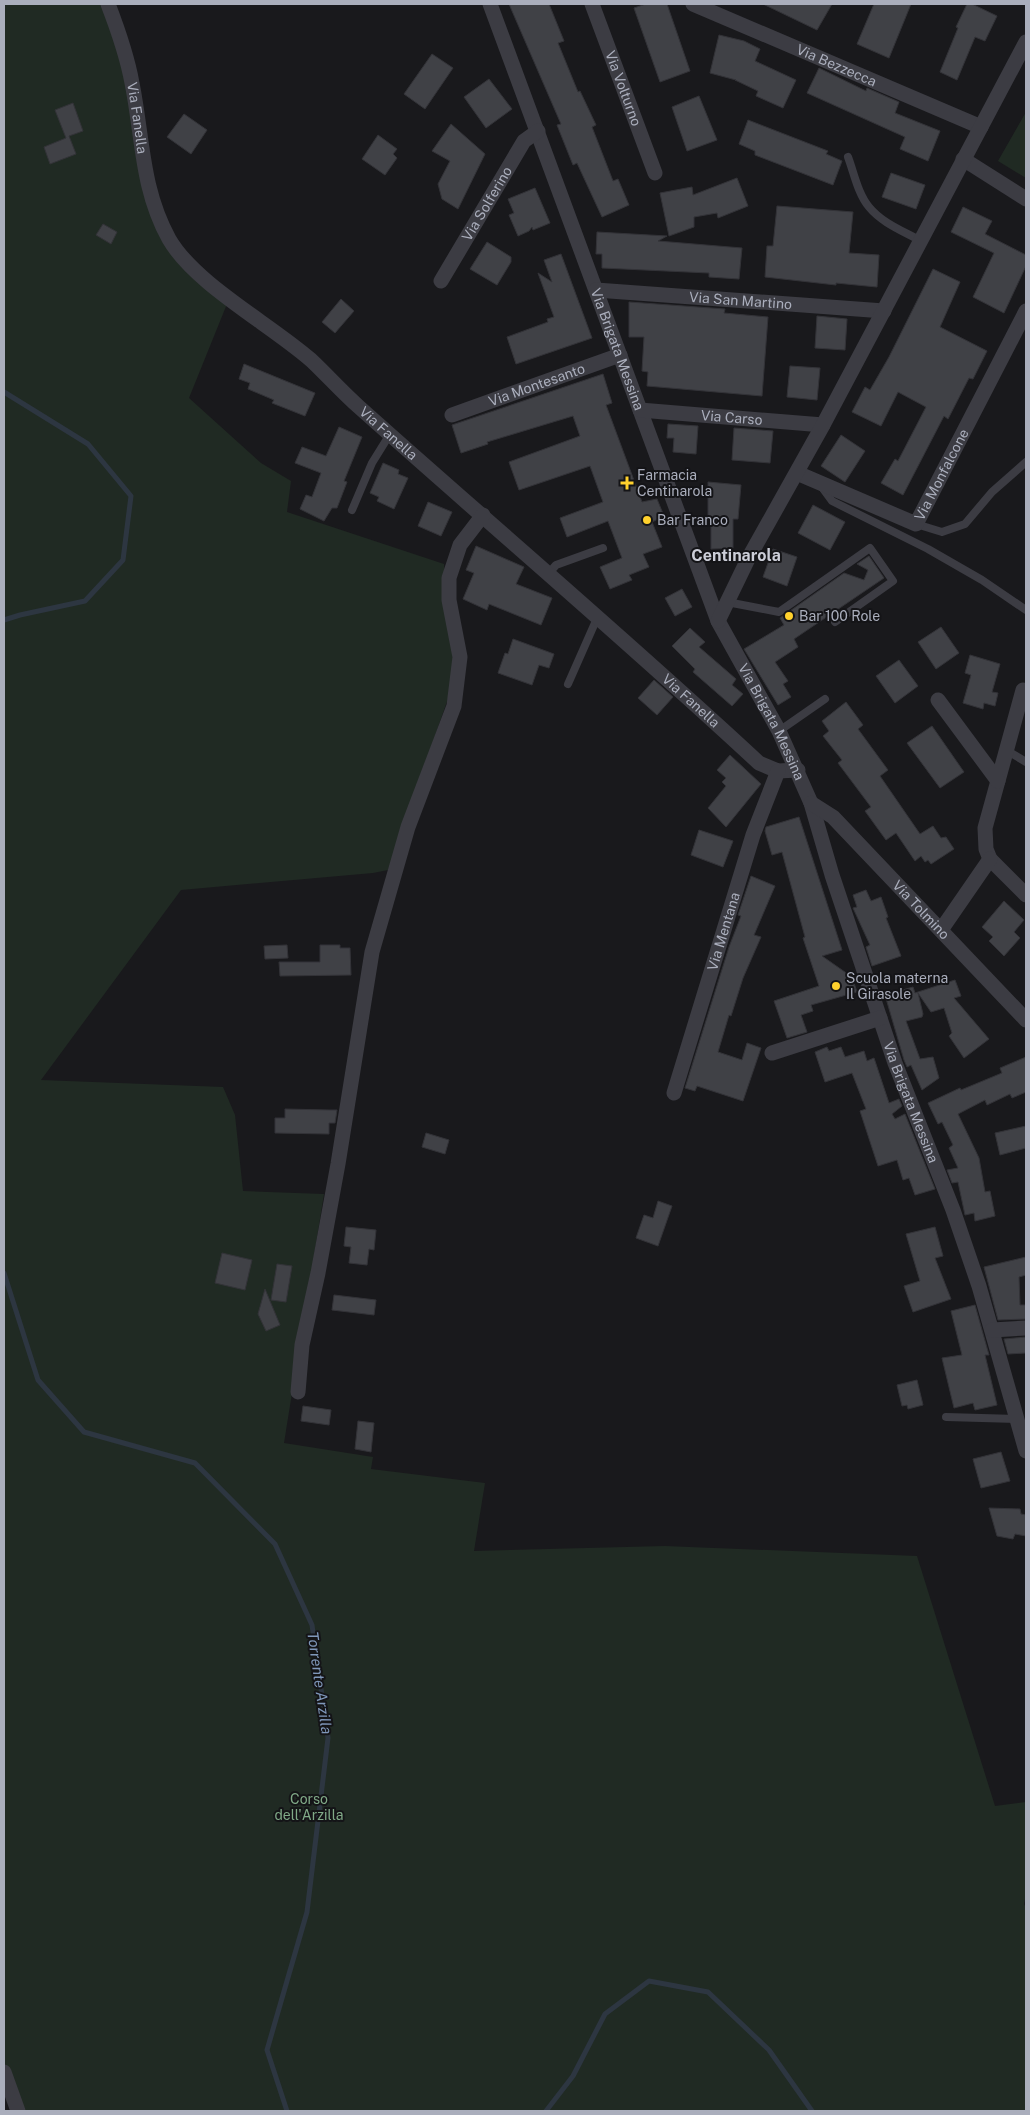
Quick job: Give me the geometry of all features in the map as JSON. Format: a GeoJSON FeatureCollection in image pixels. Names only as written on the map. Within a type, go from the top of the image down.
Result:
{"type":"FeatureCollection","features":[{"type":"Feature","properties":{"kind":"street","name":"Via Fanella"},"geometry":{"type":"LineString","coordinates":[[108,4],[123,41],[131,77],[144,172],[154,206],[170,240],[193,267],[237,304],[297,348],[390,434],[598,616],[759,763],[778,771],[798,770]]}},
{"type":"Feature","properties":{"kind":"street","name":"Via Brigata Messina"},"geometry":{"type":"LineString","coordinates":[[490,4],[718,621],[779,731],[798,770],[811,804],[832,875],[895,1063],[954,1210],[992,1330],[1026,1451]]}},
{"type":"Feature","properties":{"kind":"street","name":"Via Volturno"},"geometry":{"type":"LineString","coordinates":[[592,4],[655,173]]}},
{"type":"Feature","properties":{"kind":"street","name":"Via Bezzecca"},"geometry":{"type":"LineString","coordinates":[[693,4],[981,127]]}},
{"type":"Feature","properties":{"kind":"street"},"geometry":{"type":"LineString","coordinates":[[718,621],[1026,42]]}},
{"type":"Feature","properties":{"kind":"street","name":"Via Solferino"},"geometry":{"type":"LineString","coordinates":[[441,281],[524,141],[538,131]]}},
{"type":"Feature","properties":{"kind":"street"},"geometry":{"type":"LineString","coordinates":[[964,160],[1026,198]]}},
{"type":"Feature","properties":{"kind":"street","name":"Via San Martino"},"geometry":{"type":"LineString","coordinates":[[596,290],[884,311]]}},
{"type":"Feature","properties":{"kind":"street","name":"Via Monfalcone"},"geometry":{"type":"LineString","coordinates":[[797,473],[916,524],[1026,311]]}},
{"type":"Feature","properties":{"kind":"street","name":"Via Montesanto"},"geometry":{"type":"LineString","coordinates":[[452,415],[620,355]]}},
{"type":"Feature","properties":{"kind":"street","name":"Via Carso"},"geometry":{"type":"LineString","coordinates":[[640,410],[823,426]]}},
{"type":"Feature","properties":{"kind":"street"},"geometry":{"type":"LineString","coordinates":[[298,1392],[302,1345],[318,1273],[338,1164],[372,952],[408,827],[456,696],[460,657],[449,600],[449,578],[460,545],[483,515]]}},
{"type":"Feature","properties":{"kind":"street"},"geometry":{"type":"LineString","coordinates":[[1024,692],[985,828],[986,849],[990,859],[1026,895]]}},
{"type":"Feature","properties":{"kind":"street"},"geometry":{"type":"LineString","coordinates":[[938,700],[998,781]]}},
{"type":"Feature","properties":{"kind":"street","name":"Via Mentana"},"geometry":{"type":"LineString","coordinates":[[674,1093],[753,835],[778,771]]}},
{"type":"Feature","properties":{"kind":"street","name":"Via Tolmino"},"geometry":{"type":"LineString","coordinates":[[811,804],[833,817],[1026,1020]]}},
{"type":"Feature","properties":{"kind":"street"},"geometry":{"type":"LineString","coordinates":[[941,930],[990,859]]}},
{"type":"Feature","properties":{"kind":"street"},"geometry":{"type":"LineString","coordinates":[[772,1053],[880,1018]]}},
{"type":"Feature","properties":{"kind":"street"},"geometry":{"type":"LineString","coordinates":[[992,1330],[1026,1328]]}},
{"type":"Feature","properties":{"kind":"street"},"geometry":{"type":"LineString","coordinates":[[4,2072],[18,2111]]}},
{"type":"Feature","properties":{"kind":"lane"},"geometry":{"type":"LineString","coordinates":[[848,157],[862,196],[869,207],[888,223],[921,241]]}},
{"type":"Feature","properties":{"kind":"lane"},"geometry":{"type":"LineString","coordinates":[[352,510],[372,463],[390,434]]}},
{"type":"Feature","properties":{"kind":"lane"},"geometry":{"type":"LineString","coordinates":[[916,524],[942,532],[965,524],[992,492],[1026,462]]}},
{"type":"Feature","properties":{"kind":"lane"},"geometry":{"type":"LineString","coordinates":[[819,482],[832,501],[928,549],[982,580],[1026,610]]}},
{"type":"Feature","properties":{"kind":"lane"},"geometry":{"type":"LineString","coordinates":[[549,573],[556,565],[603,548]]}},
{"type":"Feature","properties":{"kind":"lane"},"geometry":{"type":"LineString","coordinates":[[727,602],[778,612],[870,548],[893,581],[835,622]]}},
{"type":"Feature","properties":{"kind":"lane"},"geometry":{"type":"LineString","coordinates":[[568,684],[598,616]]}},
{"type":"Feature","properties":{"kind":"lane"},"geometry":{"type":"LineString","coordinates":[[779,731],[825,699]]}},
{"type":"Feature","properties":{"kind":"lane"},"geometry":{"type":"LineString","coordinates":[[1006,750],[1026,762]]}},
{"type":"Feature","properties":{"kind":"lane"},"geometry":{"type":"LineString","coordinates":[[946,1417],[1017,1420]]}},
{"type":"Feature","properties":{"kind":"green space","name":"Corso dell'Arzilla"},"geometry":{"type":"Polygon","coordinates":[[[4,4],[108,4],[163,232],[231,294],[189,398],[261,463],[291,481],[287,512],[444,564],[446,609],[455,641],[451,690],[388,870],[373,873],[181,890],[41,1080],[223,1087],[235,1115],[243,1191],[324,1194],[284,1443],[373,1457],[371,1469],[485,1483],[474,1551],[665,1546],[917,1556],[995,1806],[1026,1802],[1026,1894],[1024,1904],[1026,1908],[1026,2111],[11,2111],[4,2073],[4,4]]]}},
{"type":"Feature","properties":{"kind":"green space"},"geometry":{"type":"Polygon","coordinates":[[[1026,112],[1026,178],[998,161],[1026,112]]]}},
{"type":"Feature","properties":{"kind":"building"},"geometry":{"type":"Polygon","coordinates":[[[509,4],[549,4],[564,41],[558,43],[578,92],[580,91],[596,125],[592,127],[613,181],[618,179],[629,205],[602,217],[577,163],[573,165],[557,125],[561,124],[509,4]]]}},
{"type":"Feature","properties":{"kind":"building"},"geometry":{"type":"Polygon","coordinates":[[[646,4],[667,4],[690,71],[660,82],[634,8],[646,4]]]}},
{"type":"Feature","properties":{"kind":"building"},"geometry":{"type":"Polygon","coordinates":[[[763,4],[832,4],[817,30],[763,4]]]}},
{"type":"Feature","properties":{"kind":"building"},"geometry":{"type":"Polygon","coordinates":[[[874,4],[911,4],[889,58],[857,44],[874,4]]]}},
{"type":"Feature","properties":{"kind":"building"},"geometry":{"type":"Polygon","coordinates":[[[967,4],[972,4],[997,16],[985,41],[975,37],[957,80],[940,72],[958,28],[956,27],[967,4]]]}},
{"type":"Feature","properties":{"kind":"building"},"geometry":{"type":"Polygon","coordinates":[[[719,35],[744,41],[760,49],[755,61],[796,80],[783,108],[756,96],[758,91],[736,80],[710,73],[719,35]]]}},
{"type":"Feature","properties":{"kind":"building"},"geometry":{"type":"Polygon","coordinates":[[[432,54],[453,68],[425,109],[404,94],[432,54]]]}},
{"type":"Feature","properties":{"kind":"building"},"geometry":{"type":"Polygon","coordinates":[[[819,68],[866,91],[867,88],[899,102],[895,113],[940,131],[928,161],[900,149],[905,137],[807,93],[819,68]]]}},
{"type":"Feature","properties":{"kind":"building"},"geometry":{"type":"Polygon","coordinates":[[[489,79],[512,109],[486,128],[464,97],[489,79]]]}},
{"type":"Feature","properties":{"kind":"building"},"geometry":{"type":"Polygon","coordinates":[[[699,96],[717,140],[687,151],[672,107],[699,96]]]}},
{"type":"Feature","properties":{"kind":"building"},"geometry":{"type":"Polygon","coordinates":[[[73,103],[83,131],[69,136],[76,154],[50,164],[44,147],[66,138],[55,110],[73,103]]]}},
{"type":"Feature","properties":{"kind":"building"},"geometry":{"type":"Polygon","coordinates":[[[184,114],[207,130],[191,154],[167,137],[184,114]]]}},
{"type":"Feature","properties":{"kind":"building"},"geometry":{"type":"Polygon","coordinates":[[[748,120],[828,151],[826,154],[842,161],[833,185],[755,155],[755,151],[739,144],[748,120]]]}},
{"type":"Feature","properties":{"kind":"building"},"geometry":{"type":"Polygon","coordinates":[[[451,124],[485,154],[458,209],[442,199],[438,184],[450,161],[432,151],[451,124]]]}},
{"type":"Feature","properties":{"kind":"building"},"geometry":{"type":"Polygon","coordinates":[[[378,135],[397,149],[393,154],[397,158],[385,175],[362,159],[378,135]]]}},
{"type":"Feature","properties":{"kind":"building"},"geometry":{"type":"Polygon","coordinates":[[[891,173],[925,185],[916,209],[882,197],[891,173]]]}},
{"type":"Feature","properties":{"kind":"building"},"geometry":{"type":"Polygon","coordinates":[[[737,178],[748,206],[718,218],[717,213],[694,217],[694,227],[669,236],[660,193],[692,187],[693,195],[737,178]]]}},
{"type":"Feature","properties":{"kind":"building"},"geometry":{"type":"Polygon","coordinates":[[[535,188],[550,223],[533,230],[532,227],[529,231],[518,236],[509,215],[514,213],[508,199],[535,188]]]}},
{"type":"Feature","properties":{"kind":"building"},"geometry":{"type":"Polygon","coordinates":[[[777,206],[853,212],[849,253],[879,255],[877,287],[836,283],[836,285],[765,277],[767,246],[773,246],[777,206]]]}},
{"type":"Feature","properties":{"kind":"building"},"geometry":{"type":"Polygon","coordinates":[[[963,207],[992,221],[985,234],[1026,255],[1026,266],[1004,313],[973,297],[994,253],[951,232],[963,207]]]}},
{"type":"Feature","properties":{"kind":"building"},"geometry":{"type":"Polygon","coordinates":[[[103,224],[117,232],[111,244],[96,235],[103,224]]]}},
{"type":"Feature","properties":{"kind":"building"},"geometry":{"type":"Polygon","coordinates":[[[597,232],[667,236],[658,241],[742,248],[739,279],[709,277],[709,273],[602,268],[602,254],[596,254],[597,232]]]}},
{"type":"Feature","properties":{"kind":"building"},"geometry":{"type":"Polygon","coordinates":[[[487,242],[511,257],[511,262],[497,285],[470,269],[487,242]]]}},
{"type":"Feature","properties":{"kind":"building"},"geometry":{"type":"Polygon","coordinates":[[[561,254],[592,338],[516,364],[507,337],[548,322],[547,319],[554,317],[538,273],[552,282],[544,260],[561,254]]]}},
{"type":"Feature","properties":{"kind":"building"},"geometry":{"type":"Polygon","coordinates":[[[933,269],[960,282],[940,327],[987,351],[973,379],[969,378],[948,419],[944,416],[903,495],[881,483],[895,459],[898,461],[926,407],[898,392],[881,426],[852,412],[865,387],[870,390],[889,357],[933,269]]]}},
{"type":"Feature","properties":{"kind":"building"},"geometry":{"type":"Polygon","coordinates":[[[341,299],[354,311],[335,333],[322,322],[341,299]]]}},
{"type":"Feature","properties":{"kind":"building"},"geometry":{"type":"Polygon","coordinates":[[[629,302],[725,309],[724,313],[768,317],[762,396],[647,386],[648,372],[642,371],[644,337],[629,337],[629,302]]]}},
{"type":"Feature","properties":{"kind":"building"},"geometry":{"type":"Polygon","coordinates":[[[817,316],[847,319],[845,350],[815,348],[817,316]]]}},
{"type":"Feature","properties":{"kind":"building"},"geometry":{"type":"Polygon","coordinates":[[[244,364],[315,393],[305,416],[272,403],[274,400],[248,389],[250,383],[239,379],[244,364]]]}},
{"type":"Feature","properties":{"kind":"building"},"geometry":{"type":"Polygon","coordinates":[[[790,366],[820,368],[817,400],[787,397],[790,366]]]}},
{"type":"Feature","properties":{"kind":"building"},"geometry":{"type":"Polygon","coordinates":[[[603,374],[612,403],[606,405],[642,502],[657,499],[664,516],[652,522],[662,547],[643,554],[649,567],[629,575],[632,580],[610,589],[600,567],[622,558],[608,521],[567,537],[560,518],[603,502],[590,466],[519,490],[509,462],[580,436],[573,416],[487,442],[488,444],[461,453],[452,425],[603,374]]]}},
{"type":"Feature","properties":{"kind":"building"},"geometry":{"type":"Polygon","coordinates":[[[668,424],[698,426],[696,454],[673,452],[674,438],[667,438],[668,424]]]}},
{"type":"Feature","properties":{"kind":"building"},"geometry":{"type":"Polygon","coordinates":[[[339,427],[362,437],[344,481],[347,482],[337,508],[332,508],[324,521],[300,509],[306,495],[312,497],[321,473],[295,463],[302,447],[326,456],[339,427]]]}},
{"type":"Feature","properties":{"kind":"building"},"geometry":{"type":"Polygon","coordinates":[[[734,428],[773,431],[770,463],[732,460],[734,428]]]}},
{"type":"Feature","properties":{"kind":"building"},"geometry":{"type":"Polygon","coordinates":[[[841,435],[865,451],[845,482],[821,466],[841,435]]]}},
{"type":"Feature","properties":{"kind":"building"},"geometry":{"type":"Polygon","coordinates":[[[383,463],[399,470],[398,474],[408,478],[394,509],[377,501],[379,497],[370,493],[383,463]]]}},
{"type":"Feature","properties":{"kind":"building"},"geometry":{"type":"Polygon","coordinates":[[[708,482],[741,485],[738,519],[733,519],[733,548],[711,549],[711,517],[708,517],[708,482]]]}},
{"type":"Feature","properties":{"kind":"building"},"geometry":{"type":"Polygon","coordinates":[[[428,502],[452,512],[441,536],[418,526],[428,502]]]}},
{"type":"Feature","properties":{"kind":"building"},"geometry":{"type":"Polygon","coordinates":[[[813,505],[845,522],[830,550],[798,533],[813,505]]]}},
{"type":"Feature","properties":{"kind":"building"},"geometry":{"type":"Polygon","coordinates":[[[476,546],[524,567],[516,584],[552,598],[541,625],[489,604],[487,610],[463,599],[474,573],[466,570],[476,546]]]}},
{"type":"Feature","properties":{"kind":"building"},"geometry":{"type":"Polygon","coordinates":[[[773,549],[797,557],[787,586],[763,577],[773,549]]]}},
{"type":"Feature","properties":{"kind":"building"},"geometry":{"type":"Polygon","coordinates":[[[869,556],[884,578],[794,639],[798,647],[775,662],[788,681],[783,684],[791,697],[778,705],[744,649],[784,625],[780,618],[844,573],[864,580],[868,570],[857,564],[869,556]]]}},
{"type":"Feature","properties":{"kind":"building"},"geometry":{"type":"Polygon","coordinates":[[[682,589],[692,607],[675,616],[665,598],[682,589]]]}},
{"type":"Feature","properties":{"kind":"building"},"geometry":{"type":"Polygon","coordinates":[[[941,627],[959,653],[936,669],[918,642],[941,627]]]}},
{"type":"Feature","properties":{"kind":"building"},"geometry":{"type":"Polygon","coordinates":[[[690,628],[705,642],[699,647],[736,679],[732,685],[743,694],[732,706],[693,672],[695,669],[672,646],[690,628]]]}},
{"type":"Feature","properties":{"kind":"building"},"geometry":{"type":"Polygon","coordinates":[[[513,639],[554,654],[549,668],[539,665],[532,685],[498,673],[505,653],[508,654],[513,639]]]}},
{"type":"Feature","properties":{"kind":"building"},"geometry":{"type":"Polygon","coordinates":[[[970,655],[1000,664],[992,692],[998,693],[995,706],[984,703],[983,709],[963,703],[971,675],[965,673],[970,655]]]}},
{"type":"Feature","properties":{"kind":"building"},"geometry":{"type":"Polygon","coordinates":[[[899,660],[918,686],[895,703],[876,676],[899,660]]]}},
{"type":"Feature","properties":{"kind":"building"},"geometry":{"type":"Polygon","coordinates":[[[654,680],[673,697],[657,715],[638,698],[654,680]]]}},
{"type":"Feature","properties":{"kind":"building"},"geometry":{"type":"Polygon","coordinates":[[[846,702],[863,725],[858,729],[888,770],[880,776],[920,834],[933,826],[941,838],[946,837],[954,849],[931,864],[928,860],[925,862],[921,856],[915,861],[896,833],[886,840],[865,811],[871,807],[838,763],[842,760],[823,736],[829,731],[822,721],[846,702]]]}},
{"type":"Feature","properties":{"kind":"building"},"geometry":{"type":"Polygon","coordinates":[[[932,726],[964,772],[940,788],[907,743],[932,726]]]}},
{"type":"Feature","properties":{"kind":"building"},"geometry":{"type":"Polygon","coordinates":[[[730,755],[761,784],[726,827],[708,808],[726,786],[722,782],[726,778],[717,770],[730,755]]]}},
{"type":"Feature","properties":{"kind":"building"},"geometry":{"type":"Polygon","coordinates":[[[799,817],[842,950],[822,956],[852,977],[857,992],[811,1005],[813,1011],[801,1015],[807,1032],[787,1038],[774,1001],[819,986],[803,938],[805,937],[782,852],[772,855],[765,831],[766,827],[799,817]]]}},
{"type":"Feature","properties":{"kind":"building"},"geometry":{"type":"Polygon","coordinates":[[[699,830],[733,841],[723,867],[691,855],[699,830]]]}},
{"type":"Feature","properties":{"kind":"building"},"geometry":{"type":"Polygon","coordinates":[[[751,876],[775,886],[754,935],[761,937],[743,978],[731,1016],[729,1015],[718,1052],[742,1060],[747,1043],[761,1048],[743,1101],[697,1086],[695,1091],[685,1088],[729,947],[741,916],[738,915],[751,876]]]}},
{"type":"Feature","properties":{"kind":"building"},"geometry":{"type":"Polygon","coordinates":[[[866,890],[871,901],[881,897],[888,917],[886,918],[901,956],[872,966],[866,947],[870,945],[853,908],[857,907],[853,895],[866,890]]]}},
{"type":"Feature","properties":{"kind":"building"},"geometry":{"type":"Polygon","coordinates":[[[1004,901],[1024,920],[1014,932],[1020,938],[1004,956],[989,941],[993,937],[982,927],[1004,901]]]}},
{"type":"Feature","properties":{"kind":"building"},"geometry":{"type":"Polygon","coordinates":[[[287,945],[288,958],[265,959],[264,946],[287,945]]]}},
{"type":"Feature","properties":{"kind":"building"},"geometry":{"type":"Polygon","coordinates":[[[320,945],[340,945],[340,948],[350,948],[351,975],[280,976],[279,962],[320,962],[320,945]]]}},
{"type":"Feature","properties":{"kind":"building"},"geometry":{"type":"Polygon","coordinates":[[[955,980],[961,996],[954,998],[989,1039],[964,1058],[949,1036],[952,1033],[944,1008],[931,1012],[918,993],[922,1017],[906,1021],[920,1059],[933,1057],[939,1078],[922,1090],[911,1065],[907,1067],[904,1060],[885,995],[913,987],[915,993],[955,980]]]}},
{"type":"Feature","properties":{"kind":"building"},"geometry":{"type":"Polygon","coordinates":[[[827,1047],[829,1051],[841,1047],[845,1057],[864,1051],[867,1061],[874,1058],[889,1103],[899,1099],[902,1106],[892,1114],[895,1119],[905,1114],[935,1189],[915,1195],[909,1178],[903,1180],[897,1160],[878,1166],[860,1111],[866,1109],[852,1073],[825,1082],[815,1052],[827,1047]]]}},
{"type":"Feature","properties":{"kind":"building"},"geometry":{"type":"Polygon","coordinates":[[[1026,1057],[1026,1092],[1012,1098],[1010,1094],[987,1105],[985,1100],[958,1114],[979,1158],[985,1192],[990,1191],[995,1216],[975,1221],[974,1213],[965,1215],[958,1182],[952,1183],[947,1170],[958,1168],[949,1148],[953,1145],[942,1122],[938,1124],[928,1103],[960,1088],[961,1090],[1002,1073],[1000,1068],[1026,1057]]]}},
{"type":"Feature","properties":{"kind":"building"},"geometry":{"type":"Polygon","coordinates":[[[285,1109],[337,1110],[335,1123],[329,1123],[329,1134],[275,1133],[275,1118],[285,1118],[285,1109]]]}},
{"type":"Feature","properties":{"kind":"building"},"geometry":{"type":"Polygon","coordinates":[[[1026,1126],[1026,1148],[1000,1155],[995,1133],[1026,1126]]]}},
{"type":"Feature","properties":{"kind":"building"},"geometry":{"type":"Polygon","coordinates":[[[426,1133],[449,1140],[445,1154],[422,1147],[426,1133]]]}},
{"type":"Feature","properties":{"kind":"building"},"geometry":{"type":"Polygon","coordinates":[[[658,1201],[672,1206],[658,1246],[636,1238],[644,1215],[653,1218],[658,1201]]]}},
{"type":"Feature","properties":{"kind":"building"},"geometry":{"type":"Polygon","coordinates":[[[346,1227],[376,1230],[374,1250],[369,1249],[367,1265],[349,1263],[351,1247],[344,1246],[346,1227]]]}},
{"type":"Feature","properties":{"kind":"building"},"geometry":{"type":"Polygon","coordinates":[[[935,1227],[943,1256],[935,1258],[951,1299],[913,1312],[904,1286],[920,1281],[906,1234],[935,1227]]]}},
{"type":"Feature","properties":{"kind":"building"},"geometry":{"type":"Polygon","coordinates":[[[222,1253],[252,1260],[245,1290],[215,1283],[222,1253]]]}},
{"type":"Feature","properties":{"kind":"building"},"geometry":{"type":"Polygon","coordinates":[[[1026,1257],[1026,1275],[1019,1277],[1020,1305],[1026,1305],[1026,1319],[998,1320],[984,1267],[1026,1257]]]}},
{"type":"Feature","properties":{"kind":"building"},"geometry":{"type":"Polygon","coordinates":[[[277,1264],[292,1266],[286,1302],[271,1300],[277,1264]]]}},
{"type":"Feature","properties":{"kind":"building"},"geometry":{"type":"Polygon","coordinates":[[[265,1289],[280,1325],[266,1331],[258,1314],[265,1289]]]}},
{"type":"Feature","properties":{"kind":"building"},"geometry":{"type":"Polygon","coordinates":[[[334,1295],[376,1300],[374,1315],[332,1310],[334,1295]]]}},
{"type":"Feature","properties":{"kind":"building"},"geometry":{"type":"Polygon","coordinates":[[[975,1305],[989,1355],[985,1355],[997,1405],[975,1410],[973,1403],[954,1408],[942,1358],[962,1355],[951,1311],[975,1305]]]}},
{"type":"Feature","properties":{"kind":"building"},"geometry":{"type":"Polygon","coordinates":[[[1026,1337],[1026,1353],[1008,1354],[1004,1339],[1026,1337]]]}},
{"type":"Feature","properties":{"kind":"building"},"geometry":{"type":"Polygon","coordinates":[[[917,1380],[923,1405],[908,1409],[907,1405],[902,1406],[897,1385],[917,1380]]]}},
{"type":"Feature","properties":{"kind":"building"},"geometry":{"type":"Polygon","coordinates":[[[303,1406],[331,1410],[329,1425],[301,1421],[303,1406]]]}},
{"type":"Feature","properties":{"kind":"building"},"geometry":{"type":"Polygon","coordinates":[[[358,1421],[374,1423],[371,1452],[355,1449],[358,1421]]]}},
{"type":"Feature","properties":{"kind":"building"},"geometry":{"type":"Polygon","coordinates":[[[1001,1452],[1010,1481],[981,1488],[973,1459],[1001,1452]]]}},
{"type":"Feature","properties":{"kind":"building"},"geometry":{"type":"Polygon","coordinates":[[[989,1508],[1020,1509],[1021,1514],[1026,1515],[1026,1536],[1015,1534],[1013,1539],[997,1536],[989,1508]]]}},
{"type":"Feature","properties":{"kind":"waterway","name":"Torrente Arzilla"},"geometry":{"type":"LineString","coordinates":[[4,392],[88,444],[131,496],[123,560],[85,601],[4,620]]}},
{"type":"Feature","properties":{"kind":"waterway","name":"Torrente Arzilla"},"geometry":{"type":"LineString","coordinates":[[4,1273],[38,1380],[84,1432],[195,1463],[275,1544],[312,1625],[328,1738],[307,1912],[267,2050],[287,2111]]}},
{"type":"Feature","properties":{"kind":"waterway","name":"Torrente Arzilla"},"geometry":{"type":"LineString","coordinates":[[546,2111],[573,2076],[605,2014],[649,1981],[708,1992],[769,2050],[812,2111]]}},
{"type":"Feature","properties":{"kind":"place","name":"Farmacia Centinarola"},"geometry":{"type":"Point","coordinates":[627,483]}},
{"type":"Feature","properties":{"kind":"place","name":"Bar Franco"},"geometry":{"type":"Point","coordinates":[647,520]}},
{"type":"Feature","properties":{"kind":"place","name":"Bar 100 Role"},"geometry":{"type":"Point","coordinates":[789,616]}},
{"type":"Feature","properties":{"kind":"place","name":"Scuola materna Il Girasole"},"geometry":{"type":"Point","coordinates":[836,986]}},
{"type":"Feature","properties":{"kind":"district","name":"Centinarola"},"geometry":{"type":"Point","coordinates":[736,555]}}]}
